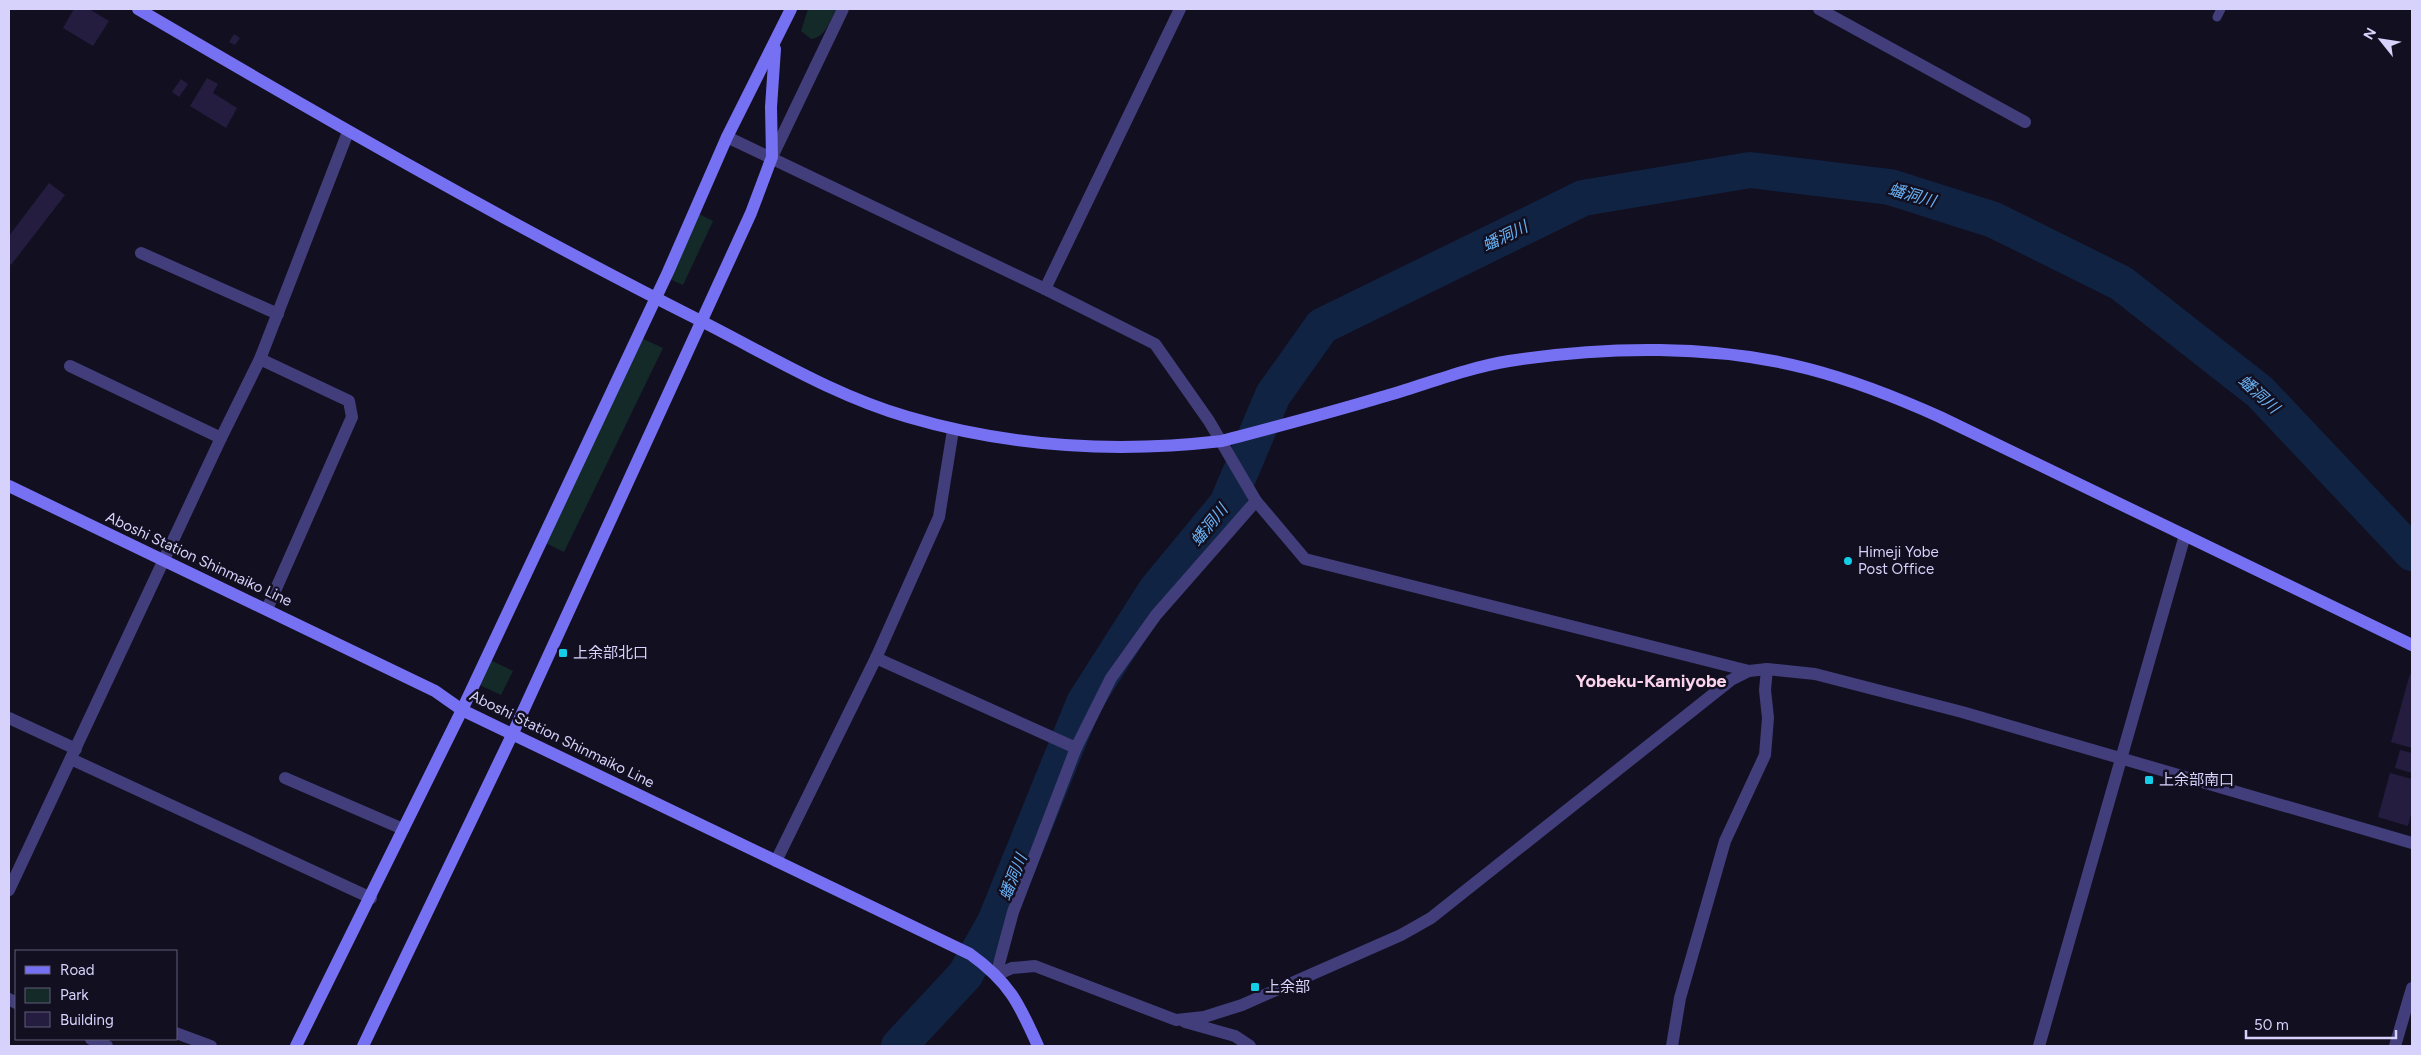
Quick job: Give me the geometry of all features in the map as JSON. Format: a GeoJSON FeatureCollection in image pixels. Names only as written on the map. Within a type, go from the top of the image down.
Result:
{"type":"FeatureCollection","features":[{"type":"Feature","properties":{"kind":"street"},"geometry":{"type":"LineString","coordinates":[[138,9],[348,132],[655,299],[822,385],[906,417],[953,430],[1038,443],[1100,448],[1167,447],[1222,441],[1508,361],[1627,350],[1683,351],[1734,356],[1807,368],[1873,388],[1940,417],[2412,645]]}},
{"type":"Feature","properties":{"kind":"street"},"geometry":{"type":"LineString","coordinates":[[296,1046],[371,898],[403,828],[462,710],[655,299],[727,137],[792,9]]}},
{"type":"Feature","properties":{"kind":"street"},"geometry":{"type":"LineString","coordinates":[[772,157],[773,53],[792,9]]}},
{"type":"Feature","properties":{"kind":"street"},"geometry":{"type":"LineString","coordinates":[[363,1046],[512,733],[702,322],[751,212],[772,157],[843,9]]}},
{"type":"Feature","properties":{"kind":"street"},"geometry":{"type":"LineString","coordinates":[[1045,289],[1180,9]]}},
{"type":"Feature","properties":{"kind":"street"},"geometry":{"type":"LineString","coordinates":[[1819,9],[2025,122]]}},
{"type":"Feature","properties":{"kind":"street"},"geometry":{"type":"LineString","coordinates":[[9,890],[260,359],[348,132]]}},
{"type":"Feature","properties":{"kind":"street"},"geometry":{"type":"LineString","coordinates":[[727,137],[1045,289],[1155,344],[1222,441],[1256,501],[1305,559],[1749,672]]}},
{"type":"Feature","properties":{"kind":"street"},"geometry":{"type":"LineString","coordinates":[[141,254],[278,314]]}},
{"type":"Feature","properties":{"kind":"street"},"geometry":{"type":"LineString","coordinates":[[260,359],[349,401],[352,417],[267,609]]}},
{"type":"Feature","properties":{"kind":"street"},"geometry":{"type":"LineString","coordinates":[[70,366],[221,438]]}},
{"type":"Feature","properties":{"kind":"street"},"geometry":{"type":"LineString","coordinates":[[776,861],[876,658],[938,518],[953,430]]}},
{"type":"Feature","properties":{"kind":"street","name":"Aboshi Station Shinmaiko Line"},"geometry":{"type":"LineString","coordinates":[[9,486],[435,691],[462,710],[970,954],[986,965],[1006,985],[1023,1013],[1038,1046]]}},
{"type":"Feature","properties":{"kind":"street"},"geometry":{"type":"LineString","coordinates":[[996,975],[1013,912],[1076,748],[1111,678],[1156,615],[1256,501]]}},
{"type":"Feature","properties":{"kind":"street"},"geometry":{"type":"LineString","coordinates":[[2040,1046],[2185,535]]}},
{"type":"Feature","properties":{"kind":"street"},"geometry":{"type":"LineString","coordinates":[[876,658],[1076,748]]}},
{"type":"Feature","properties":{"kind":"street"},"geometry":{"type":"LineString","coordinates":[[1672,1046],[1682,989],[1726,841],[1764,755],[1768,718],[1765,690],[1767,669]]}},
{"type":"Feature","properties":{"kind":"street"},"geometry":{"type":"LineString","coordinates":[[1176,1020],[1204,1017],[1242,1005],[1422,923],[1740,674],[1767,669],[1815,674],[1962,712],[2412,843]]}},
{"type":"Feature","properties":{"kind":"street"},"geometry":{"type":"LineString","coordinates":[[9,718],[73,754],[371,898]]}},
{"type":"Feature","properties":{"kind":"street"},"geometry":{"type":"LineString","coordinates":[[285,778],[403,828]]}},
{"type":"Feature","properties":{"kind":"street"},"geometry":{"type":"LineString","coordinates":[[996,975],[1012,968],[1035,966],[1176,1020],[1235,1036],[1250,1046]]}},
{"type":"Feature","properties":{"kind":"street"},"geometry":{"type":"LineString","coordinates":[[2395,1046],[2412,988]]}},
{"type":"Feature","properties":{"kind":"street"},"geometry":{"type":"LineString","coordinates":[[178,1034],[211,1046]]}},
{"type":"Feature","properties":{"kind":"street"},"geometry":{"type":"LineString","coordinates":[[93,1040],[107,1046]]}},
{"type":"Feature","properties":{"kind":"green space"},"geometry":{"type":"Polygon","coordinates":[[[808,9],[836,9],[824,32],[811,39],[801,31],[808,9]]]}},
{"type":"Feature","properties":{"kind":"green space"},"geometry":{"type":"Polygon","coordinates":[[[699,214],[713,221],[683,285],[670,279],[699,214]]]}},
{"type":"Feature","properties":{"kind":"green space"},"geometry":{"type":"Polygon","coordinates":[[[637,336],[663,348],[564,552],[538,539],[637,336]]]}},
{"type":"Feature","properties":{"kind":"green space"},"geometry":{"type":"Polygon","coordinates":[[[488,659],[513,671],[501,695],[475,683],[488,659]]]}},
{"type":"Feature","properties":{"kind":"building"},"geometry":{"type":"Polygon","coordinates":[[[74,9],[89,9],[109,21],[93,46],[63,28],[74,9]]]}},
{"type":"Feature","properties":{"kind":"building"},"geometry":{"type":"Polygon","coordinates":[[[234,34],[240,38],[235,45],[229,42],[234,34]]]}},
{"type":"Feature","properties":{"kind":"building"},"geometry":{"type":"Polygon","coordinates":[[[207,78],[218,84],[213,93],[237,108],[226,128],[190,106],[207,78]]]}},
{"type":"Feature","properties":{"kind":"building"},"geometry":{"type":"Polygon","coordinates":[[[181,79],[188,84],[179,97],[172,92],[181,79]]]}},
{"type":"Feature","properties":{"kind":"building"},"geometry":{"type":"Polygon","coordinates":[[[49,183],[65,195],[11,265],[9,263],[9,236],[49,183]]]}},
{"type":"Feature","properties":{"kind":"building"},"geometry":{"type":"Polygon","coordinates":[[[2410,674],[2412,675],[2412,748],[2391,742],[2410,674]]]}},
{"type":"Feature","properties":{"kind":"building"},"geometry":{"type":"Polygon","coordinates":[[[2400,750],[2412,753],[2412,773],[2395,768],[2400,750]]]}},
{"type":"Feature","properties":{"kind":"building"},"geometry":{"type":"Polygon","coordinates":[[[2390,773],[2412,779],[2412,810],[2408,826],[2378,817],[2390,773]]]}},
{"type":"Feature","properties":{"kind":"waterway","name":"蟠洞川"},"geometry":{"type":"LineString","coordinates":[[899,1046],[965,975],[995,922],[1084,703],[1156,590],[1227,504],[1273,395],[1322,326],[1583,198],[1750,170],[1890,187],[1994,220],[2121,283],[2260,392],[2412,553]]}},
{"type":"Feature","properties":{"kind":"place","name":"Himeji Yobe Post Office"},"geometry":{"type":"Point","coordinates":[1848,561]}},
{"type":"Feature","properties":{"kind":"place","name":"上余部北口"},"geometry":{"type":"Point","coordinates":[563,653]}},
{"type":"Feature","properties":{"kind":"place","name":"上余部南口"},"geometry":{"type":"Point","coordinates":[2149,780]}},
{"type":"Feature","properties":{"kind":"place","name":"上余部"},"geometry":{"type":"Point","coordinates":[1255,987]}},
{"type":"Feature","properties":{"kind":"district","name":"Yobeku-Kamiyobe"},"geometry":{"type":"Point","coordinates":[1651,681]}}]}
